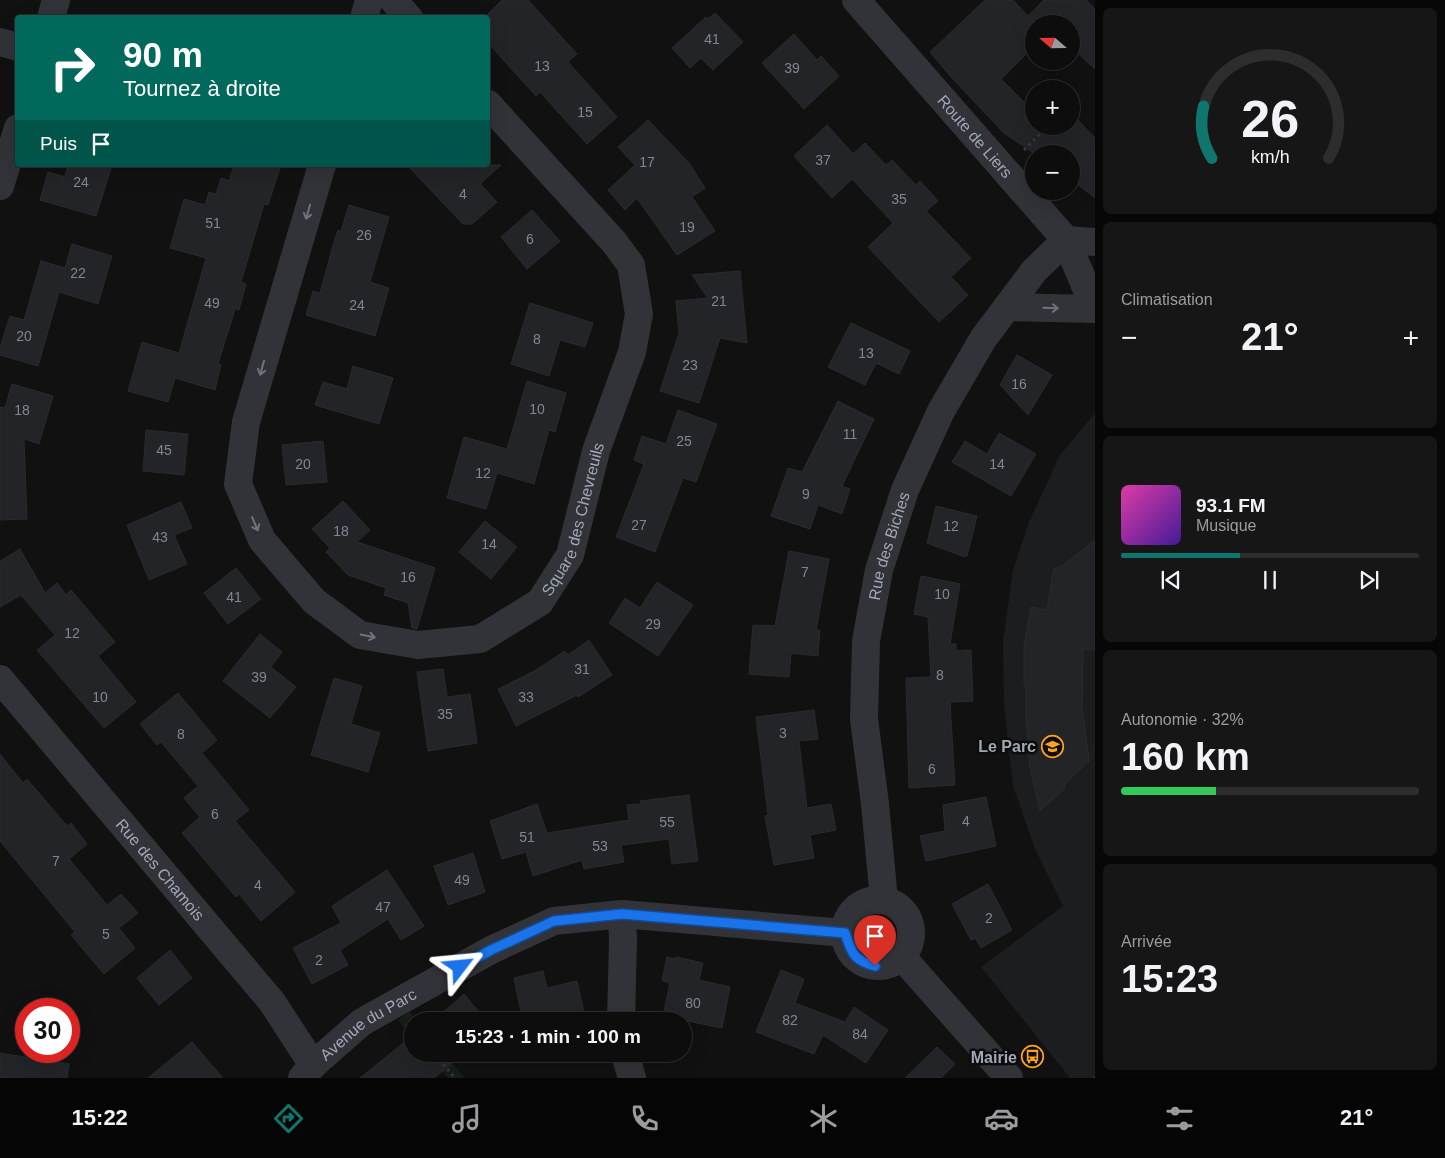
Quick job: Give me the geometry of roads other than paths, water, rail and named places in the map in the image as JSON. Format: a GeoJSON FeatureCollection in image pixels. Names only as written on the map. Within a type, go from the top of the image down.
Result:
{"type":"FeatureCollection","features":[{"type":"Feature","properties":{"kind":"street"},"geometry":{"type":"LineString","coordinates":[[52,15],[56,0]]}},
{"type":"Feature","properties":{"kind":"street"},"geometry":{"type":"LineString","coordinates":[[365,15],[369,0]]}},
{"type":"Feature","properties":{"kind":"street"},"geometry":{"type":"LineString","coordinates":[[393,0],[406,15]]}},
{"type":"Feature","properties":{"kind":"street","name":"Route de Liers"},"geometry":{"type":"LineString","coordinates":[[856,0],[1066,240],[1095,309]]}},
{"type":"Feature","properties":{"kind":"street"},"geometry":{"type":"LineString","coordinates":[[0,42],[15,46]]}},
{"type":"Feature","properties":{"kind":"street","name":"Square des Chevreuils"},"geometry":{"type":"LineString","coordinates":[[321,167],[246,422],[238,484],[262,540],[314,601],[360,635],[418,645],[480,639],[540,602],[570,555],[596,450],[632,352],[639,314],[631,265],[614,242],[490,106]]}},
{"type":"Feature","properties":{"kind":"street"},"geometry":{"type":"LineString","coordinates":[[0,186],[15,138]]}},
{"type":"Feature","properties":{"kind":"street"},"geometry":{"type":"LineString","coordinates":[[1066,240],[1095,242]]}},
{"type":"Feature","properties":{"kind":"street","name":"Rue des Biches"},"geometry":{"type":"LineString","coordinates":[[884,900],[875,804],[864,719],[866,641],[879,570],[905,490],[941,411],[983,339],[1034,271],[1066,240]]}},
{"type":"Feature","properties":{"kind":"street"},"geometry":{"type":"LineString","coordinates":[[1007,307],[1095,309]]}},
{"type":"Feature","properties":{"kind":"street","name":"Rue des Chamois"},"geometry":{"type":"LineString","coordinates":[[0,679],[272,1002],[308,1071]]}},
{"type":"Feature","properties":{"kind":"street"},"geometry":{"type":"LineString","coordinates":[[884,900],[898,907],[907,916],[911,930],[910,944],[902,957],[889,964],[875,966],[863,962],[851,952],[845,933],[849,917],[858,907],[868,901],[884,900]]}},
{"type":"Feature","properties":{"kind":"street"},"geometry":{"type":"LineString","coordinates":[[621,1012],[622,914]]}},
{"type":"Feature","properties":{"kind":"street","name":"Avenue du Parc"},"geometry":{"type":"LineString","coordinates":[[308,1071],[362,1022],[491,950],[554,921],[622,914],[845,933]]}},
{"type":"Feature","properties":{"kind":"street"},"geometry":{"type":"LineString","coordinates":[[902,957],[1010,1078]]}},
{"type":"Feature","properties":{"kind":"street"},"geometry":{"type":"LineString","coordinates":[[627,1062],[632,1078]]}},
{"type":"Feature","properties":{"kind":"place","name":"Le Parc"},"geometry":{"type":"Point","coordinates":[1052,746]}},
{"type":"Feature","properties":{"kind":"place","name":"Mairie"},"geometry":{"type":"Point","coordinates":[1033,1057]}}]}
